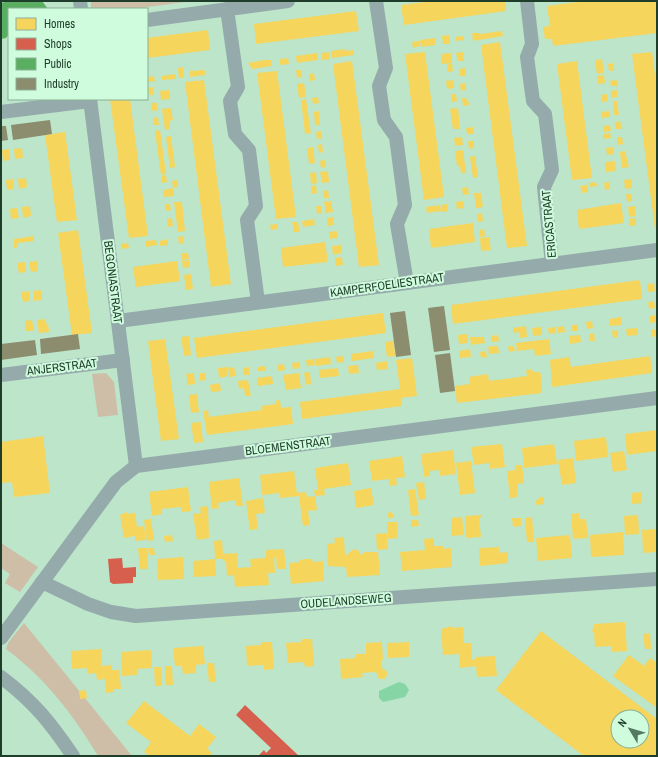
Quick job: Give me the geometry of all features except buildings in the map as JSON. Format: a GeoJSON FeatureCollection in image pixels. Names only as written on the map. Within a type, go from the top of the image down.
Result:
{"type":"FeatureCollection","features":[{"type":"Feature","properties":{"kind":"street"},"geometry":{"type":"LineString","coordinates":[[148,20],[288,1]]}},
{"type":"Feature","properties":{"kind":"street"},"geometry":{"type":"LineString","coordinates":[[376,1],[386,68],[379,86],[384,120],[396,137],[405,205],[397,224],[407,283]]}},
{"type":"Feature","properties":{"kind":"street","name":"ERICASTRAAT"},"geometry":{"type":"LineString","coordinates":[[527,1],[532,44],[527,57],[533,101],[545,114],[552,170],[544,187],[552,264]]}},
{"type":"Feature","properties":{"kind":"street"},"geometry":{"type":"LineString","coordinates":[[227,9],[238,87],[230,101],[235,134],[249,150],[256,206],[247,220],[258,302]]}},
{"type":"Feature","properties":{"kind":"street"},"geometry":{"type":"LineString","coordinates":[[1,112],[90,100]]}},
{"type":"Feature","properties":{"kind":"street","name":"BEGONIASTRAAT"},"geometry":{"type":"LineString","coordinates":[[90,100],[136,466]]}},
{"type":"Feature","properties":{"kind":"street","name":"KAMPERFOELIESTRAAT"},"geometry":{"type":"LineString","coordinates":[[118,321],[657,250]]}},
{"type":"Feature","properties":{"kind":"street","name":"ANJERSTRAAT"},"geometry":{"type":"LineString","coordinates":[[1,375],[123,360]]}},
{"type":"Feature","properties":{"kind":"street","name":"BLOEMENSTRAAT"},"geometry":{"type":"LineString","coordinates":[[136,466],[657,398]]}},
{"type":"Feature","properties":{"kind":"street"},"geometry":{"type":"LineString","coordinates":[[1,638],[116,482],[136,466]]}},
{"type":"Feature","properties":{"kind":"street","name":"OUDELANDSEWEG"},"geometry":{"type":"LineString","coordinates":[[42,582],[88,604],[111,612],[136,616],[657,579]]}},
{"type":"Feature","properties":{"kind":"street"},"geometry":{"type":"LineString","coordinates":[[1,677],[33,703],[52,725],[73,756]]}},
{"type":"Feature","properties":{"kind":"shaded area"},"geometry":{"type":"Polygon","coordinates":[[[91,1],[192,1],[140,8],[91,8],[91,1]]]}},
{"type":"Feature","properties":{"kind":"shaded area"},"geometry":{"type":"Polygon","coordinates":[[[106,373],[114,382],[118,415],[98,417],[92,374],[106,373]]]}},
{"type":"Feature","properties":{"kind":"shaded area"},"geometry":{"type":"Polygon","coordinates":[[[1,543],[38,567],[20,592],[5,583],[10,574],[1,568],[1,543]]]}},
{"type":"Feature","properties":{"kind":"shaded area"},"geometry":{"type":"Polygon","coordinates":[[[24,623],[132,756],[98,756],[79,726],[46,685],[6,649],[8,643],[24,623]]]}},
{"type":"Feature","properties":{"kind":"shaded area"},"geometry":{"type":"Polygon","coordinates":[[[399,682],[405,684],[409,690],[405,697],[383,702],[379,698],[379,691],[399,682]]]}}]}
